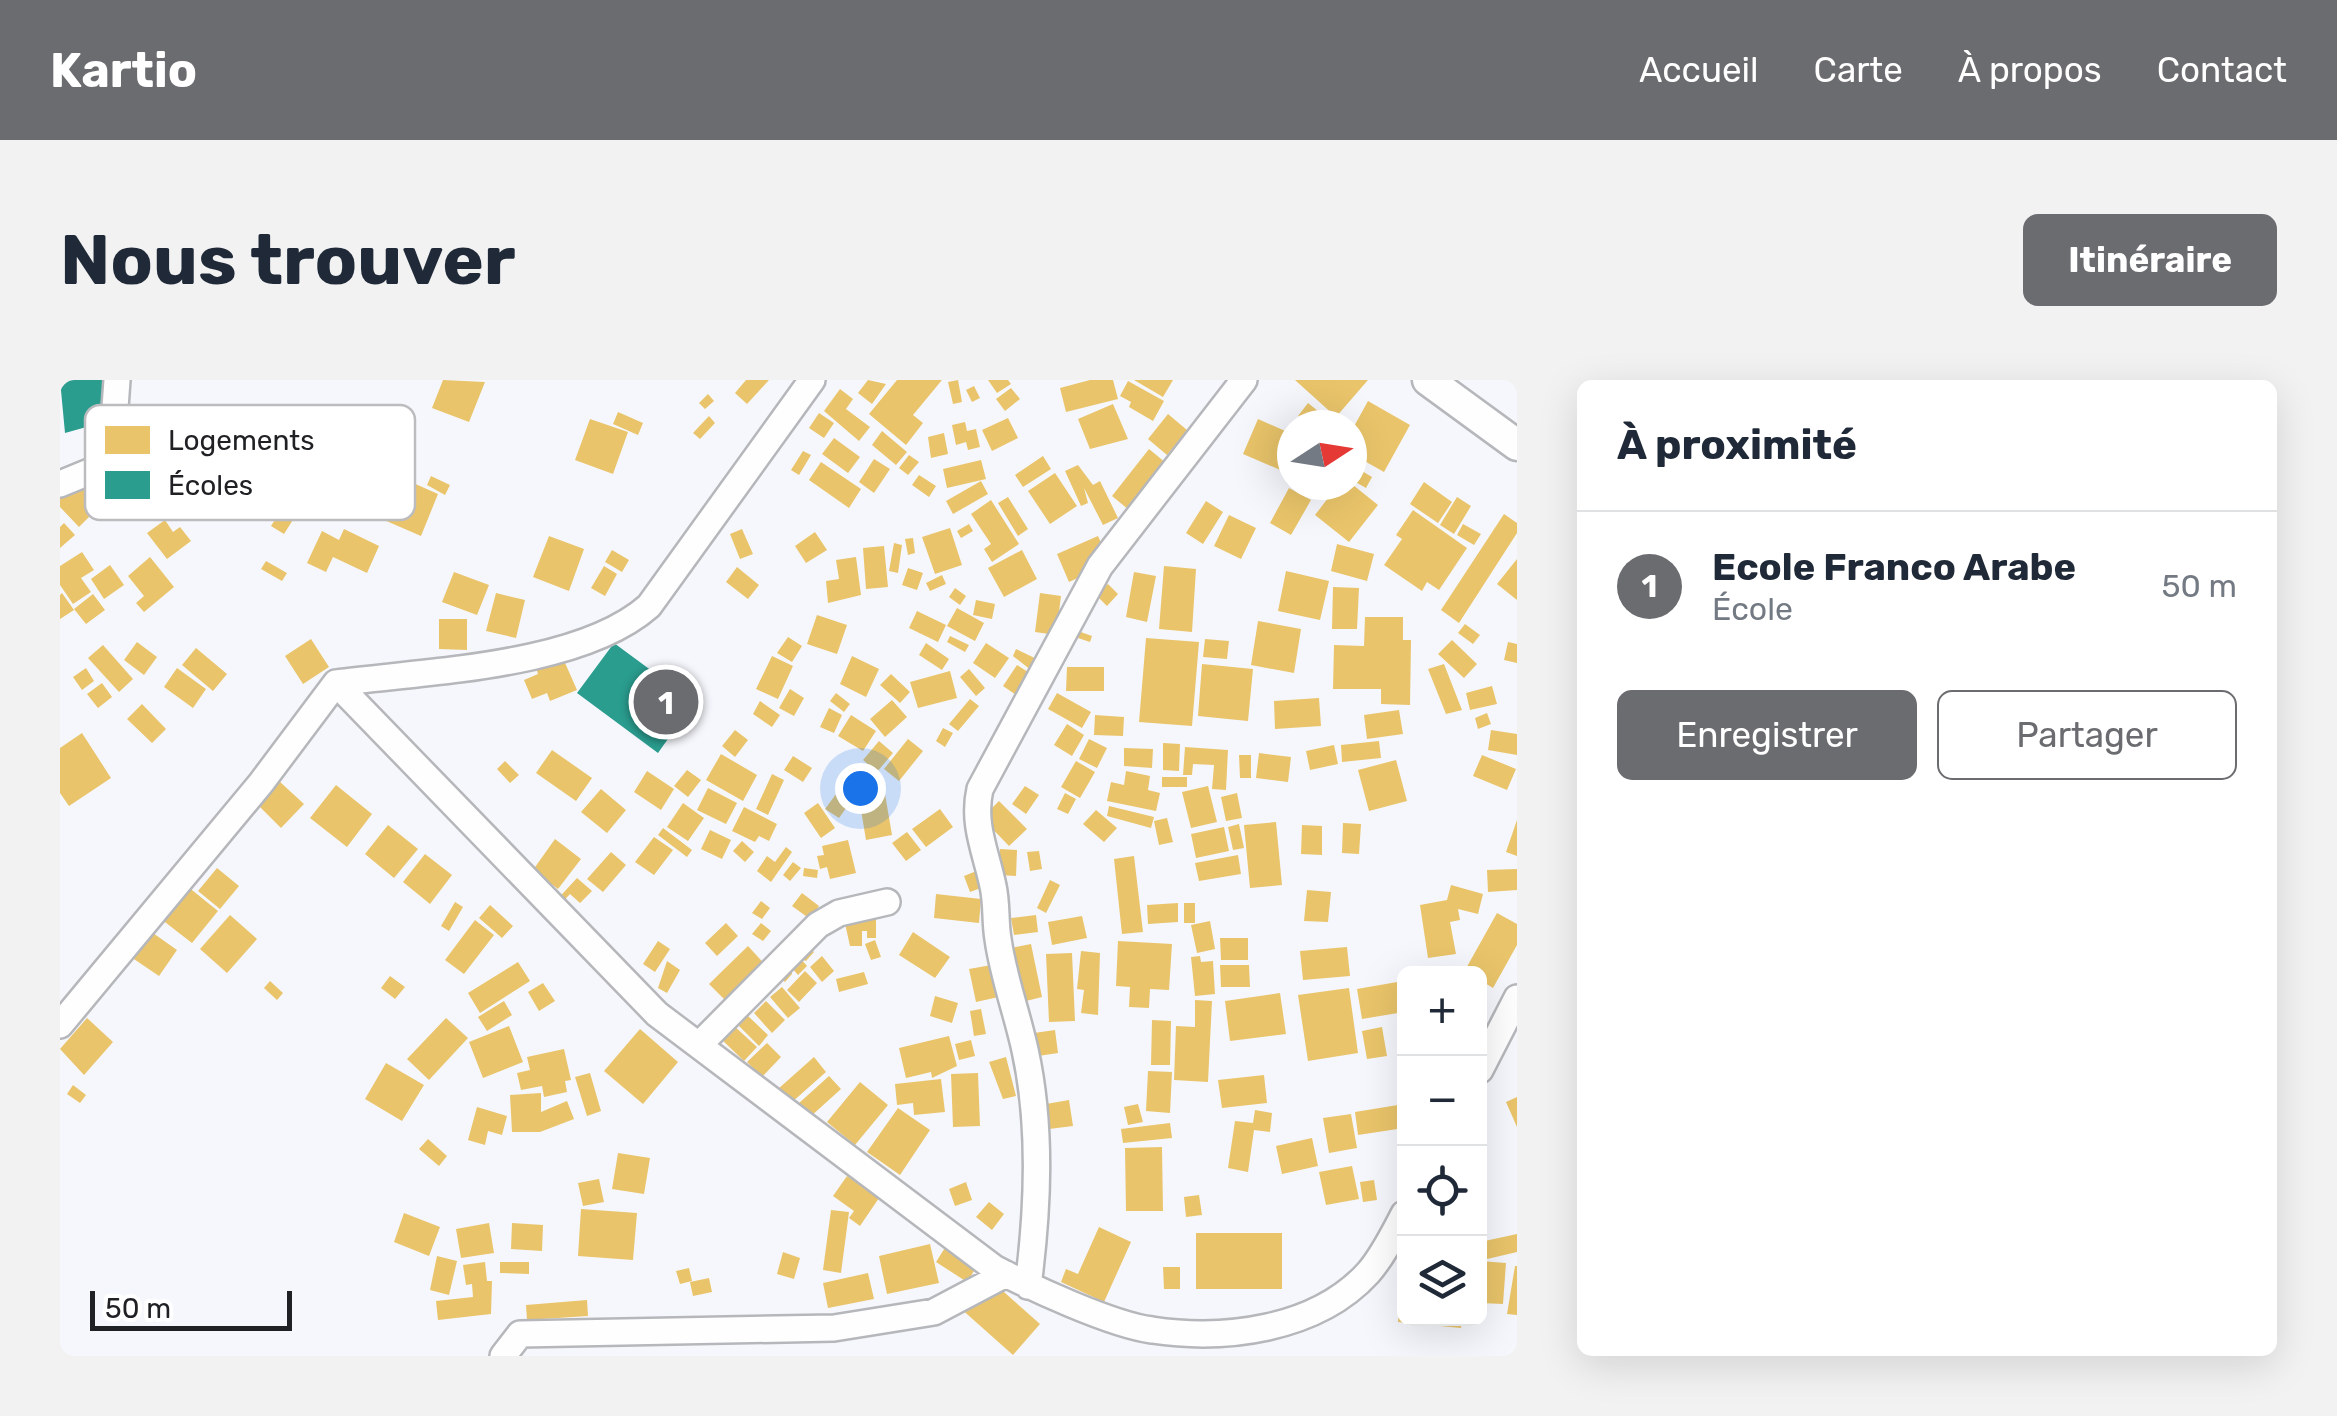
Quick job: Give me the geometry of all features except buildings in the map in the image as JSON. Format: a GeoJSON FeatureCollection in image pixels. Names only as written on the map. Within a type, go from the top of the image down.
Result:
{"type":"FeatureCollection","features":[{"type":"Feature","properties":{"kind":"street"},"geometry":{"type":"LineString","coordinates":[[115,405],[117,380]]}},
{"type":"Feature","properties":{"kind":"street"},"geometry":{"type":"LineString","coordinates":[[60,1024],[262,783],[336,683],[547,654],[632,620],[648,606],[812,380]]}},
{"type":"Feature","properties":{"kind":"street"},"geometry":{"type":"LineString","coordinates":[[1017,1280],[1038,1214],[1031,1103],[1026,1055],[998,940],[993,886],[980,839],[976,809],[980,789],[1100,566],[1244,380]]}},
{"type":"Feature","properties":{"kind":"street"},"geometry":{"type":"LineString","coordinates":[[1428,380],[1517,445]]}},
{"type":"Feature","properties":{"kind":"street"},"geometry":{"type":"LineString","coordinates":[[60,484],[85,474]]}},
{"type":"Feature","properties":{"kind":"street"},"geometry":{"type":"LineString","coordinates":[[336,683],[658,1014],[1017,1280],[1149,1330],[1224,1333],[1284,1324],[1333,1302],[1368,1273],[1397,1225]]}},
{"type":"Feature","properties":{"kind":"street"},"geometry":{"type":"LineString","coordinates":[[699,1044],[818,925],[839,914],[887,902]]}},
{"type":"Feature","properties":{"kind":"street"},"geometry":{"type":"LineString","coordinates":[[1487,1056],[1517,998]]}},
{"type":"Feature","properties":{"kind":"street"},"geometry":{"type":"LineString","coordinates":[[503,1356],[520,1334],[834,1328],[934,1312],[1017,1280]]}},
{"type":"Feature","properties":{"kind":"place","name":"Ecole Franco Arabe"},"geometry":{"type":"Point","coordinates":[666,702]}}]}
